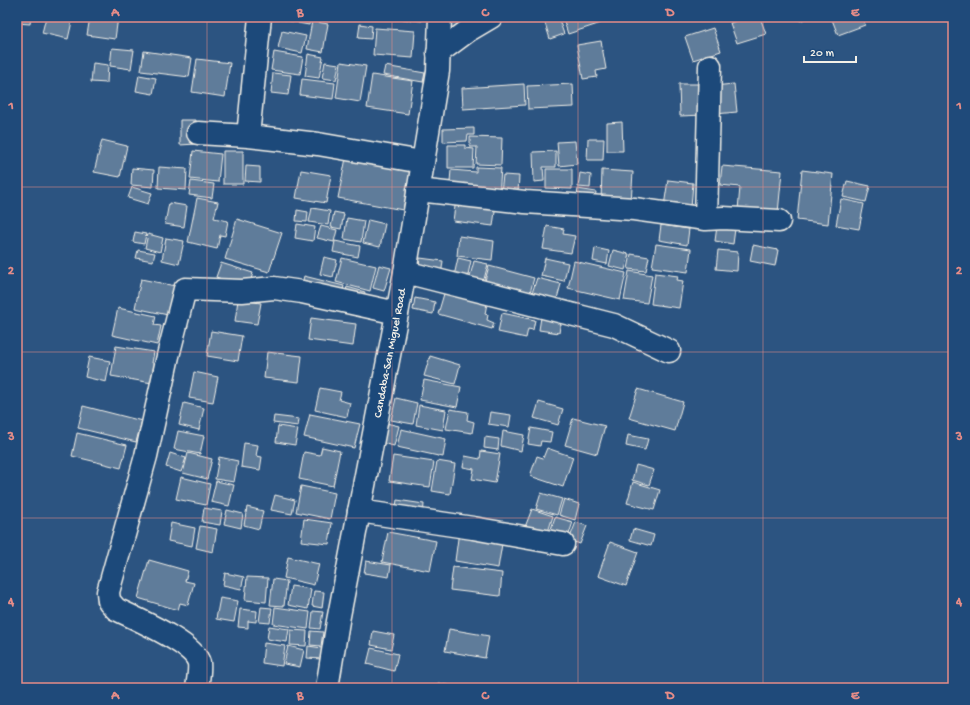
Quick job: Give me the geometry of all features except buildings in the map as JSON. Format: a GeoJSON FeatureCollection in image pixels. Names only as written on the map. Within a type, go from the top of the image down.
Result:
{"type":"FeatureCollection","features":[{"type":"Feature","properties":{"kind":"street"},"geometry":{"type":"LineString","coordinates":[[248,136],[260,17]]}},
{"type":"Feature","properties":{"kind":"street","name":"Candaba-San Miguel Road"},"geometry":{"type":"LineString","coordinates":[[327,688],[338,621],[397,313],[418,190],[438,71],[440,17]]}},
{"type":"Feature","properties":{"kind":"street"},"geometry":{"type":"LineString","coordinates":[[438,53],[469,30],[491,17]]}},
{"type":"Feature","properties":{"kind":"street"},"geometry":{"type":"LineString","coordinates":[[706,219],[710,66]]}},
{"type":"Feature","properties":{"kind":"street"},"geometry":{"type":"LineString","coordinates":[[198,133],[248,136],[318,144],[422,162]]}},
{"type":"Feature","properties":{"kind":"street"},"geometry":{"type":"LineString","coordinates":[[418,190],[525,202],[634,209],[706,219],[723,218],[779,221]]}},
{"type":"Feature","properties":{"kind":"street"},"geometry":{"type":"LineString","coordinates":[[404,272],[614,325],[669,351]]}},
{"type":"Feature","properties":{"kind":"street"},"geometry":{"type":"LineString","coordinates":[[197,688],[199,662],[189,649],[177,640],[116,609],[109,601],[108,592],[146,456],[168,356],[185,289],[242,291],[274,288],[302,292],[397,313]]}},
{"type":"Feature","properties":{"kind":"street"},"geometry":{"type":"LineString","coordinates":[[359,511],[472,528],[563,544]]}},
{"type":"Feature","properties":{"kind":"shaded area"},"geometry":{"type":"Polygon","coordinates":[[[451,17],[487,17],[451,37],[451,17]]]}}]}
